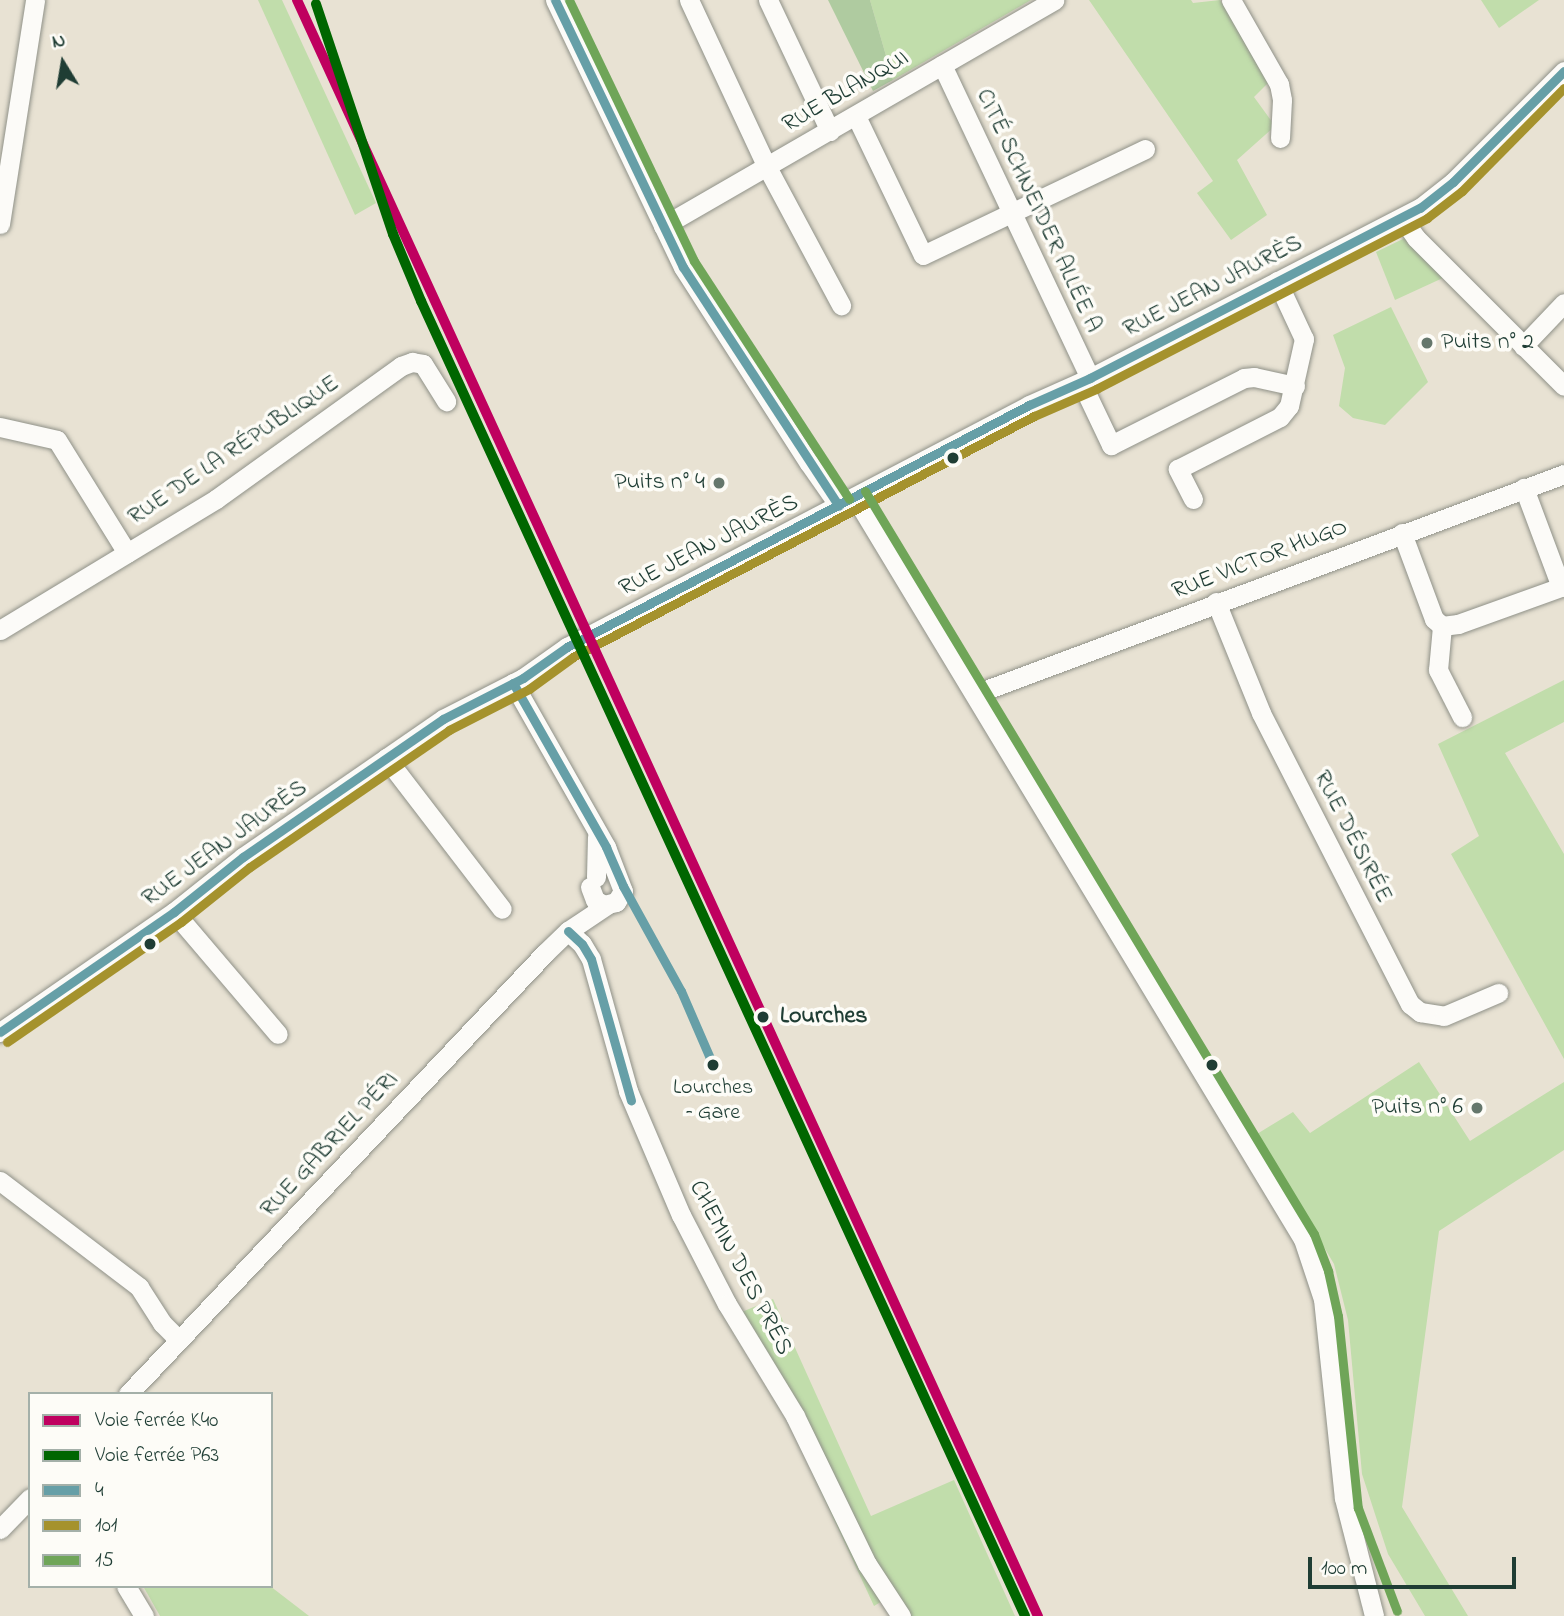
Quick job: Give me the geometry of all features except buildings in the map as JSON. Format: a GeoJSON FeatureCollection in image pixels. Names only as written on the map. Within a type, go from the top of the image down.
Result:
{"type":"FeatureCollection","features":[{"type":"Feature","properties":{"kind":"street"},"geometry":{"type":"LineString","coordinates":[[0,224],[35,0]]}},
{"type":"Feature","properties":{"kind":"street"},"geometry":{"type":"LineString","coordinates":[[555,0],[663,226],[699,293],[852,504],[975,694],[1291,1217],[1312,1262],[1326,1317],[1343,1490],[1374,1616]]}},
{"type":"Feature","properties":{"kind":"street"},"geometry":{"type":"LineString","coordinates":[[689,0],[767,167],[841,305]]}},
{"type":"Feature","properties":{"kind":"street"},"geometry":{"type":"LineString","coordinates":[[768,0],[830,131]]}},
{"type":"Feature","properties":{"kind":"street","name":"RUE BLANQUI"},"geometry":{"type":"LineString","coordinates":[[663,226],[1054,0]]}},
{"type":"Feature","properties":{"kind":"street"},"geometry":{"type":"LineString","coordinates":[[1231,0],[1279,84],[1282,100],[1280,138]]}},
{"type":"Feature","properties":{"kind":"street","name":"CITÉ SCHNEIDER ALLÉE A"},"geometry":{"type":"LineString","coordinates":[[942,65],[1011,212],[1111,445],[1244,378],[1254,377],[1295,386]]}},
{"type":"Feature","properties":{"kind":"street","name":"RUE JEAN JAURÈS"},"geometry":{"type":"LineString","coordinates":[[0,1032],[174,912],[243,857],[443,719],[513,683],[567,648],[852,504],[1029,405],[1085,380],[1402,218],[1430,201],[1453,182],[1564,71]]}},
{"type":"Feature","properties":{"kind":"street"},"geometry":{"type":"LineString","coordinates":[[856,116],[923,255],[1145,149]]}},
{"type":"Feature","properties":{"kind":"street"},"geometry":{"type":"LineString","coordinates":[[1402,218],[1416,239],[1564,386]]}},
{"type":"Feature","properties":{"kind":"street"},"geometry":{"type":"LineString","coordinates":[[1193,499],[1178,469],[1285,415],[1295,386],[1304,339],[1277,281]]}},
{"type":"Feature","properties":{"kind":"street"},"geometry":{"type":"LineString","coordinates":[[1523,346],[1564,303]]}},
{"type":"Feature","properties":{"kind":"street","name":"RUE DE LA RÉPUBLIQUE"},"geometry":{"type":"LineString","coordinates":[[0,630],[216,499],[401,366],[412,362],[423,364],[446,401]]}},
{"type":"Feature","properties":{"kind":"street"},"geometry":{"type":"LineString","coordinates":[[0,427],[57,440],[127,553]]}},
{"type":"Feature","properties":{"kind":"street","name":"RUE VICTOR HUGO"},"geometry":{"type":"LineString","coordinates":[[975,694],[1564,474]]}},
{"type":"Feature","properties":{"kind":"street"},"geometry":{"type":"LineString","coordinates":[[1442,626],[1458,624],[1561,587],[1524,488]]}},
{"type":"Feature","properties":{"kind":"street"},"geometry":{"type":"LineString","coordinates":[[1402,533],[1432,615],[1442,626],[1438,670],[1462,717]]}},
{"type":"Feature","properties":{"kind":"street","name":"RUE DÉSIRÉE"},"geometry":{"type":"LineString","coordinates":[[1216,602],[1261,713],[1410,1003],[1420,1012],[1444,1016],[1497,993]]}},
{"type":"Feature","properties":{"kind":"street"},"geometry":{"type":"LineString","coordinates":[[513,683],[595,829],[618,878],[622,894],[616,902],[607,905],[595,900],[593,882],[598,848],[595,829]]}},
{"type":"Feature","properties":{"kind":"street"},"geometry":{"type":"LineString","coordinates":[[386,758],[502,909]]}},
{"type":"Feature","properties":{"kind":"street"},"geometry":{"type":"LineString","coordinates":[[593,882],[608,873],[618,878]]}},
{"type":"Feature","properties":{"kind":"street","name":"RUE GABRIEL PÉRI"},"geometry":{"type":"LineString","coordinates":[[130,1392],[568,931],[583,910],[593,882]]}},
{"type":"Feature","properties":{"kind":"street","name":"RUE GABRIEL PÉRI"},"geometry":{"type":"LineString","coordinates":[[568,931],[607,905]]}},
{"type":"Feature","properties":{"kind":"street"},"geometry":{"type":"LineString","coordinates":[[174,912],[278,1034]]}},
{"type":"Feature","properties":{"kind":"street","name":"CHEMIN DES PRÉS"},"geometry":{"type":"LineString","coordinates":[[568,931],[582,944],[592,959],[631,1100],[669,1189],[721,1293],[789,1405],[860,1551],[887,1599],[901,1616]]}},
{"type":"Feature","properties":{"kind":"street"},"geometry":{"type":"LineString","coordinates":[[0,1181],[139,1287],[162,1323],[179,1339]]}},
{"type":"Feature","properties":{"kind":"street"},"geometry":{"type":"LineString","coordinates":[[0,1530],[28,1500]]}},
{"type":"Feature","properties":{"kind":"street"},"geometry":{"type":"LineString","coordinates":[[1351,1530],[1386,1616]]}},
{"type":"Feature","properties":{"kind":"street"},"geometry":{"type":"LineString","coordinates":[[127,1588],[144,1616]]}},
{"type":"Feature","properties":{"kind":"green space"},"geometry":{"type":"Polygon","coordinates":[[[258,0],[282,0],[376,203],[355,215],[258,0]]]}},
{"type":"Feature","properties":{"kind":"green space"},"geometry":{"type":"Polygon","coordinates":[[[828,0],[870,0],[893,80],[873,91],[828,0]]]}},
{"type":"Feature","properties":{"kind":"green space"},"geometry":{"type":"Polygon","coordinates":[[[870,0],[1031,0],[893,80],[870,0]]]}},
{"type":"Feature","properties":{"kind":"green space"},"geometry":{"type":"Polygon","coordinates":[[[1089,0],[1191,0],[1193,3],[1220,0],[1271,80],[1254,97],[1275,126],[1237,160],[1267,215],[1231,240],[1197,193],[1213,181],[1089,0]]]}},
{"type":"Feature","properties":{"kind":"green space"},"geometry":{"type":"Polygon","coordinates":[[[1481,0],[1539,0],[1499,28],[1481,0]]]}},
{"type":"Feature","properties":{"kind":"green space"},"geometry":{"type":"Polygon","coordinates":[[[1405,238],[1445,277],[1395,300],[1376,252],[1405,238]]]}},
{"type":"Feature","properties":{"kind":"green space"},"geometry":{"type":"Polygon","coordinates":[[[1391,307],[1428,382],[1385,425],[1353,418],[1339,406],[1345,368],[1333,335],[1391,307]]]}},
{"type":"Feature","properties":{"kind":"green space"},"geometry":{"type":"Polygon","coordinates":[[[1564,680],[1564,722],[1505,753],[1564,854],[1564,1059],[1451,854],[1479,836],[1438,744],[1564,680]]]}},
{"type":"Feature","properties":{"kind":"green space"},"geometry":{"type":"Polygon","coordinates":[[[1419,1062],[1470,1141],[1564,1082],[1564,1150],[1439,1231],[1402,1507],[1468,1616],[1425,1616],[1388,1554],[1362,1474],[1348,1320],[1334,1264],[1257,1134],[1293,1112],[1310,1133],[1419,1062]]]}},
{"type":"Feature","properties":{"kind":"green space"},"geometry":{"type":"Polygon","coordinates":[[[773,1299],[871,1516],[954,1480],[1015,1616],[911,1616],[892,1595],[874,1606],[779,1401],[725,1319],[773,1299]]]}},
{"type":"Feature","properties":{"kind":"green space"},"geometry":{"type":"Polygon","coordinates":[[[144,1588],[273,1588],[309,1616],[160,1616],[144,1588]]]}},
{"type":"Feature","properties":{"kind":"rail line","name":"K40"},"geometry":{"type":"LineString","coordinates":[[297,0],[1038,1616]]}},
{"type":"Feature","properties":{"kind":"rail line","name":"P63"},"geometry":{"type":"LineString","coordinates":[[316,4],[393,234],[421,301],[1025,1616]]}},
{"type":"Feature","properties":{"kind":"transit line","name":"4"},"geometry":{"type":"LineString","coordinates":[[555,0],[683,267],[839,506]]}},
{"type":"Feature","properties":{"kind":"transit line","name":"15"},"geometry":{"type":"LineString","coordinates":[[569,0],[694,261],[849,499]]}},
{"type":"Feature","properties":{"kind":"transit line","name":"4"},"geometry":{"type":"LineString","coordinates":[[0,1032],[174,912],[243,857],[443,719],[523,678],[567,647],[1029,405],[1090,378],[1420,208],[1453,182],[1564,71]]}},
{"type":"Feature","properties":{"kind":"transit line","name":"101"},"geometry":{"type":"LineString","coordinates":[[7,1042],[181,922],[250,867],[449,730],[529,689],[573,657],[1034,416],[1096,389],[1427,218],[1462,191],[1564,88]]}},
{"type":"Feature","properties":{"kind":"transit line","name":"15"},"geometry":{"type":"LineString","coordinates":[[865,491],[1314,1234],[1328,1271],[1338,1316],[1358,1508],[1397,1611]]}},
{"type":"Feature","properties":{"kind":"transit line","name":"4"},"geometry":{"type":"LineString","coordinates":[[513,683],[606,847],[623,886],[681,991],[713,1065]]}},
{"type":"Feature","properties":{"kind":"transit line","name":"4"},"geometry":{"type":"LineString","coordinates":[[568,931],[582,944],[591,959],[631,1100]]}},
{"type":"Feature","properties":{"kind":"place","name":"Puits n° 2"},"geometry":{"type":"Point","coordinates":[1427,343]}},
{"type":"Feature","properties":{"kind":"place","name":"Puits n° 4"},"geometry":{"type":"Point","coordinates":[719,483]}},
{"type":"Feature","properties":{"kind":"place","name":"Lourches"},"geometry":{"type":"Point","coordinates":[763,1017]}},
{"type":"Feature","properties":{"kind":"place","name":"Lourches – Gare"},"geometry":{"type":"Point","coordinates":[713,1065]}},
{"type":"Feature","properties":{"kind":"place","name":"Puits n° 6"},"geometry":{"type":"Point","coordinates":[1477,1108]}}]}
